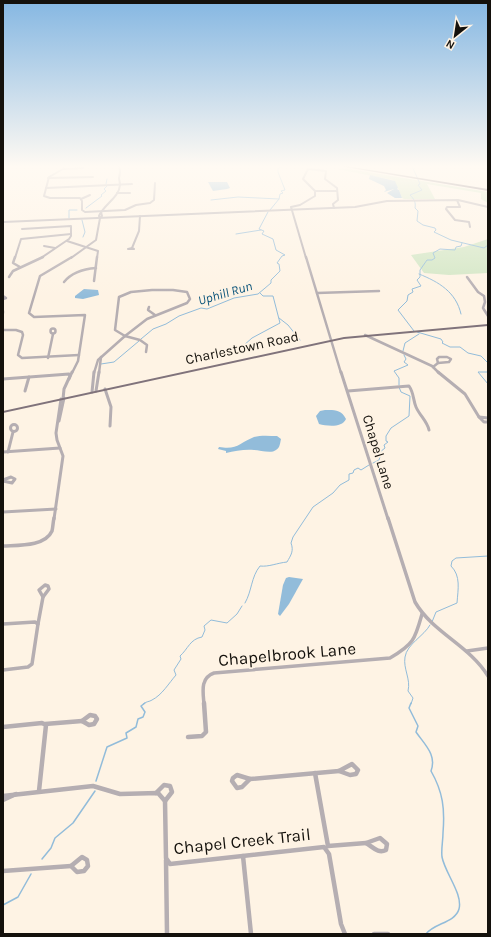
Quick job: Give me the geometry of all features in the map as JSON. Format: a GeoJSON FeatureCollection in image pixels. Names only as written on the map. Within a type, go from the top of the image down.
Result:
{"type":"FeatureCollection","features":[{"type":"Feature","properties":{"kind":"main road","name":"Charlestown Road"},"geometry":{"type":"LineString","coordinates":[[3,412],[332,340],[365,335],[488,325]]}},
{"type":"Feature","properties":{"kind":"street"},"geometry":{"type":"LineString","coordinates":[[81,210],[101,212],[126,210]]}},
{"type":"Feature","properties":{"kind":"street"},"geometry":{"type":"LineString","coordinates":[[3,546],[33,544],[45,539],[53,529],[63,456],[56,439],[57,424],[64,389],[78,361],[85,315],[30,315],[29,313],[38,278],[41,274],[63,264],[98,237],[100,218],[102,216],[101,212],[103,210]]}},
{"type":"Feature","properties":{"kind":"street"},"geometry":{"type":"LineString","coordinates":[[3,222],[276,210]]}},
{"type":"Feature","properties":{"kind":"street","name":"Chapel Lane"},"geometry":{"type":"LineString","coordinates":[[292,210],[317,294],[412,596],[422,614],[479,662],[488,676]]}},
{"type":"Feature","properties":{"kind":"street"},"geometry":{"type":"LineString","coordinates":[[447,210],[455,220],[470,222],[470,227]]}},
{"type":"Feature","properties":{"kind":"street"},"geometry":{"type":"LineString","coordinates":[[132,248],[139,231],[140,216]]}},
{"type":"Feature","properties":{"kind":"street"},"geometry":{"type":"LineString","coordinates":[[9,277],[12,272],[20,267],[40,259],[70,238],[72,234],[70,225],[22,229]]}},
{"type":"Feature","properties":{"kind":"street"},"geometry":{"type":"LineString","coordinates":[[20,267],[14,265],[13,262],[20,239],[72,234]]}},
{"type":"Feature","properties":{"kind":"street"},"geometry":{"type":"LineString","coordinates":[[66,241],[98,251],[94,281]]}},
{"type":"Feature","properties":{"kind":"street"},"geometry":{"type":"LineString","coordinates":[[44,246],[55,248]]}},
{"type":"Feature","properties":{"kind":"street"},"geometry":{"type":"LineString","coordinates":[[64,282],[69,276],[80,271],[96,268]]}},
{"type":"Feature","properties":{"kind":"street"},"geometry":{"type":"LineString","coordinates":[[467,277],[478,292],[484,296],[485,302],[482,308],[488,316]]}},
{"type":"Feature","properties":{"kind":"street"},"geometry":{"type":"LineString","coordinates":[[94,392],[101,357],[126,336],[145,320],[187,303],[190,300],[189,294],[184,291],[175,290],[130,292],[121,295],[118,300],[114,329],[117,333],[126,336],[144,342],[147,345],[146,352]]}},
{"type":"Feature","properties":{"kind":"street"},"geometry":{"type":"LineString","coordinates":[[317,294],[379,292]]}},
{"type":"Feature","properties":{"kind":"street"},"geometry":{"type":"LineString","coordinates":[[3,296],[6,298],[3,299]]}},
{"type":"Feature","properties":{"kind":"street"},"geometry":{"type":"LineString","coordinates":[[148,307],[148,310],[155,315]]}},
{"type":"Feature","properties":{"kind":"street"},"geometry":{"type":"LineString","coordinates":[[3,330],[16,330],[22,332],[23,335],[18,355],[19,357],[27,359],[79,355]]}},
{"type":"Feature","properties":{"kind":"street"},"geometry":{"type":"LineString","coordinates":[[48,358],[53,334]]}},
{"type":"Feature","properties":{"kind":"street"},"geometry":{"type":"LineString","coordinates":[[365,335],[433,367],[442,377],[465,394],[479,417],[484,422],[488,422]]}},
{"type":"Feature","properties":{"kind":"street"},"geometry":{"type":"LineString","coordinates":[[433,367],[438,363],[450,362],[451,359],[447,357],[440,357],[437,359],[438,363]]}},
{"type":"Feature","properties":{"kind":"street"},"geometry":{"type":"LineString","coordinates":[[3,379],[68,374],[70,375],[69,379]]}},
{"type":"Feature","properties":{"kind":"street"},"geometry":{"type":"LineString","coordinates":[[25,391],[28,377]]}},
{"type":"Feature","properties":{"kind":"street"},"geometry":{"type":"LineString","coordinates":[[348,391],[410,386],[416,406],[425,418],[429,430]]}},
{"type":"Feature","properties":{"kind":"street"},"geometry":{"type":"LineString","coordinates":[[105,389],[111,407],[110,426]]}},
{"type":"Feature","properties":{"kind":"street"},"geometry":{"type":"LineString","coordinates":[[479,417],[488,418]]}},
{"type":"Feature","properties":{"kind":"street"},"geometry":{"type":"LineString","coordinates":[[8,452],[13,432]]}},
{"type":"Feature","properties":{"kind":"street"},"geometry":{"type":"LineString","coordinates":[[3,452],[60,448]]}},
{"type":"Feature","properties":{"kind":"street"},"geometry":{"type":"LineString","coordinates":[[3,512],[56,509]]}},
{"type":"Feature","properties":{"kind":"street"},"geometry":{"type":"LineString","coordinates":[[3,670],[28,667],[32,664],[43,597]]}},
{"type":"Feature","properties":{"kind":"street","name":"Chapelbrook Lane"},"geometry":{"type":"LineString","coordinates":[[188,738],[202,736],[206,732],[203,684],[208,675],[214,672],[390,658],[402,650],[415,638],[422,614]]}},
{"type":"Feature","properties":{"kind":"street"},"geometry":{"type":"LineString","coordinates":[[3,624],[35,622],[38,624]]}},
{"type":"Feature","properties":{"kind":"street"},"geometry":{"type":"LineString","coordinates":[[467,651],[488,648]]}},
{"type":"Feature","properties":{"kind":"street"},"geometry":{"type":"LineString","coordinates":[[3,727],[82,721]]}},
{"type":"Feature","properties":{"kind":"street"},"geometry":{"type":"LineString","coordinates":[[39,791],[46,727],[45,724]]}},
{"type":"Feature","properties":{"kind":"street"},"geometry":{"type":"LineString","coordinates":[[250,779],[339,770]]}},
{"type":"Feature","properties":{"kind":"street"},"geometry":{"type":"LineString","coordinates":[[315,773],[328,846]]}},
{"type":"Feature","properties":{"kind":"street","name":"Chapel Creek Trail"},"geometry":{"type":"LineString","coordinates":[[156,793],[164,784],[170,786],[172,792],[165,801],[166,858],[168,863],[173,864],[321,847],[326,848],[329,854],[344,933]]}},
{"type":"Feature","properties":{"kind":"street"},"geometry":{"type":"LineString","coordinates":[[3,796],[93,786],[120,794],[156,793],[162,796],[165,801]]}},
{"type":"Feature","properties":{"kind":"street"},"geometry":{"type":"LineString","coordinates":[[3,800],[18,794]]}},
{"type":"Feature","properties":{"kind":"street"},"geometry":{"type":"LineString","coordinates":[[321,847],[366,843]]}},
{"type":"Feature","properties":{"kind":"street"},"geometry":{"type":"LineString","coordinates":[[243,856],[250,934]]}},
{"type":"Feature","properties":{"kind":"street"},"geometry":{"type":"LineString","coordinates":[[166,858],[167,934]]}},
{"type":"Feature","properties":{"kind":"street"},"geometry":{"type":"LineString","coordinates":[[3,871],[71,866]]}},
{"type":"Feature","properties":{"kind":"street"},"geometry":{"type":"LineString","coordinates":[[374,934],[388,934]]}},
{"type":"Feature","properties":{"kind":"green space"},"geometry":{"type":"Polygon","coordinates":[[[488,239],[488,273],[449,275],[424,273],[411,255],[464,247],[488,239]]]}},
{"type":"Feature","properties":{"kind":"water"},"geometry":{"type":"Polygon","coordinates":[[[84,289],[98,290],[99,295],[83,299],[75,298],[75,296],[84,289]]]}},
{"type":"Feature","properties":{"kind":"water"},"geometry":{"type":"Polygon","coordinates":[[[325,410],[340,412],[346,419],[338,425],[330,426],[319,424],[316,416],[320,411],[325,410]]]}},
{"type":"Feature","properties":{"kind":"water"},"geometry":{"type":"Polygon","coordinates":[[[257,436],[277,436],[281,439],[280,444],[274,451],[268,452],[247,450],[226,453],[226,451],[218,449],[219,447],[234,447],[257,436]]]}},
{"type":"Feature","properties":{"kind":"water"},"geometry":{"type":"Polygon","coordinates":[[[286,578],[303,579],[289,604],[280,616],[278,614],[283,585],[286,578]]]}},
{"type":"Feature","properties":{"kind":"waterway"},"geometry":{"type":"LineString","coordinates":[[69,218],[69,210],[77,210]]}},
{"type":"Feature","properties":{"kind":"waterway"},"geometry":{"type":"LineString","coordinates":[[417,210],[418,211],[417,221],[423,225],[435,228],[436,230],[434,232],[451,240],[484,248],[488,245]]}},
{"type":"Feature","properties":{"kind":"waterway","name":"Uphill Run"},"geometry":{"type":"LineString","coordinates":[[141,339],[153,329],[166,324],[179,316],[201,308],[207,309],[234,298],[258,294],[271,283],[271,280],[280,271],[279,264],[277,263],[282,256],[285,255],[276,250],[273,239],[262,234],[264,231],[259,229],[268,212]]}},
{"type":"Feature","properties":{"kind":"waterway"},"geometry":{"type":"LineString","coordinates":[[82,220],[85,232],[83,237]]}},
{"type":"Feature","properties":{"kind":"waterway"},"geometry":{"type":"LineString","coordinates":[[236,234],[261,230]]}},
{"type":"Feature","properties":{"kind":"waterway"},"geometry":{"type":"LineString","coordinates":[[420,274],[420,270],[427,260],[432,260],[435,258],[433,253],[440,249],[455,250],[456,247],[461,246],[462,243]]}},
{"type":"Feature","properties":{"kind":"waterway"},"geometry":{"type":"LineString","coordinates":[[414,331],[398,310],[407,301],[408,295],[413,292],[412,289],[421,286],[417,280],[420,274]]}},
{"type":"Feature","properties":{"kind":"waterway"},"geometry":{"type":"LineString","coordinates":[[420,274],[440,284],[446,289],[459,306],[461,314]]}},
{"type":"Feature","properties":{"kind":"waterway"},"geometry":{"type":"LineString","coordinates":[[243,346],[252,338],[280,323],[273,296],[263,296],[260,293]]}},
{"type":"Feature","properties":{"kind":"waterway"},"geometry":{"type":"LineString","coordinates":[[279,318],[288,325],[300,340]]}},
{"type":"Feature","properties":{"kind":"waterway"},"geometry":{"type":"LineString","coordinates":[[417,332],[441,339],[443,342],[442,343],[450,347],[460,347],[468,353],[481,356],[488,363]]}},
{"type":"Feature","properties":{"kind":"waterway"},"geometry":{"type":"LineString","coordinates":[[403,351],[405,343],[419,334]]}},
{"type":"Feature","properties":{"kind":"waterway","name":"Uphill Run"},"geometry":{"type":"LineString","coordinates":[[101,364],[114,362],[139,341]]}},
{"type":"Feature","properties":{"kind":"waterway"},"geometry":{"type":"LineString","coordinates":[[399,385],[399,378],[394,371],[408,365],[404,362],[406,359],[404,355]]}},
{"type":"Feature","properties":{"kind":"waterway"},"geometry":{"type":"LineString","coordinates":[[488,372],[478,372],[488,384]]}},
{"type":"Feature","properties":{"kind":"waterway"},"geometry":{"type":"LineString","coordinates":[[380,456],[380,452],[385,448],[384,445],[388,442],[386,441],[386,436],[391,428],[409,416],[410,396],[401,392],[399,387]]}},
{"type":"Feature","properties":{"kind":"waterway"},"geometry":{"type":"LineString","coordinates":[[373,463],[379,460],[380,457]]}},
{"type":"Feature","properties":{"kind":"waterway"},"geometry":{"type":"LineString","coordinates":[[245,603],[257,570],[260,566],[287,562],[292,553],[291,543],[293,537],[313,507],[333,493],[340,485],[349,480],[349,474],[353,473],[354,470],[358,468],[361,470],[369,465]]}},
{"type":"Feature","properties":{"kind":"waterway"},"geometry":{"type":"LineString","coordinates":[[432,622],[436,612],[457,603],[458,578],[451,566],[452,561],[456,558],[488,556]]}},
{"type":"Feature","properties":{"kind":"waterway"},"geometry":{"type":"LineString","coordinates":[[143,704],[156,698],[176,675],[174,670],[181,659],[180,656],[192,642],[202,637],[205,630],[204,626],[211,620],[227,623],[237,614],[242,606]]}},
{"type":"Feature","properties":{"kind":"waterway"},"geometry":{"type":"LineString","coordinates":[[411,704],[413,698],[408,691],[409,682],[405,666],[406,652],[430,625]]}},
{"type":"Feature","properties":{"kind":"waterway"},"geometry":{"type":"LineString","coordinates":[[96,781],[107,747],[127,738],[126,733],[136,727],[138,719],[143,717],[145,712],[141,706],[145,703]]}},
{"type":"Feature","properties":{"kind":"waterway"},"geometry":{"type":"LineString","coordinates":[[411,703],[409,708],[418,726],[416,732],[429,750],[432,760],[431,771],[441,794],[444,816],[442,857],[460,903],[457,914],[449,920],[434,927],[426,934]]}},
{"type":"Feature","properties":{"kind":"waterway"},"geometry":{"type":"LineString","coordinates":[[42,859],[51,848],[55,838],[73,823],[95,791]]}},
{"type":"Feature","properties":{"kind":"waterway"},"geometry":{"type":"LineString","coordinates":[[3,905],[18,897],[31,874]]}}]}
